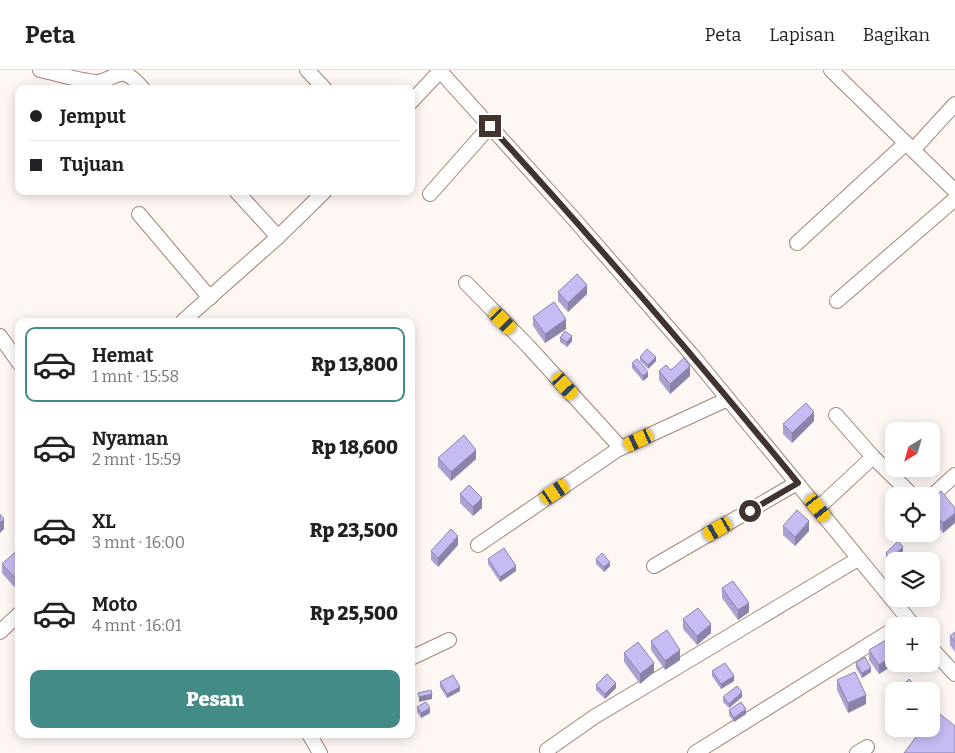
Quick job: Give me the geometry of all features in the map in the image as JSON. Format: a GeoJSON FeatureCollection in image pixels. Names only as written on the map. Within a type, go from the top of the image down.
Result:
{"type":"FeatureCollection","features":[{"type":"Feature","properties":{"kind":"street"},"geometry":{"type":"LineString","coordinates":[[40,70],[94,82],[124,74],[139,85]]}},
{"type":"Feature","properties":{"kind":"street"},"geometry":{"type":"LineString","coordinates":[[307,70],[321,85]]}},
{"type":"Feature","properties":{"kind":"street"},"geometry":{"type":"LineString","coordinates":[[830,70],[909,147],[952,183]]}},
{"type":"Feature","properties":{"kind":"street"},"geometry":{"type":"LineString","coordinates":[[415,98],[440,71],[579,226],[728,399],[885,590]]}},
{"type":"Feature","properties":{"kind":"street"},"geometry":{"type":"LineString","coordinates":[[797,243],[909,147],[955,104]]}},
{"type":"Feature","properties":{"kind":"street"},"geometry":{"type":"LineString","coordinates":[[430,194],[490,126]]}},
{"type":"Feature","properties":{"kind":"street"},"geometry":{"type":"LineString","coordinates":[[240,195],[278,237]]}},
{"type":"Feature","properties":{"kind":"street"},"geometry":{"type":"LineString","coordinates":[[187,318],[278,237],[321,195]]}},
{"type":"Feature","properties":{"kind":"street"},"geometry":{"type":"LineString","coordinates":[[838,301],[955,199]]}},
{"type":"Feature","properties":{"kind":"street"},"geometry":{"type":"LineString","coordinates":[[139,214],[210,298]]}},
{"type":"Feature","properties":{"kind":"street"},"geometry":{"type":"LineString","coordinates":[[466,283],[528,346],[621,448]]}},
{"type":"Feature","properties":{"kind":"street"},"geometry":{"type":"LineString","coordinates":[[0,336],[15,357]]}},
{"type":"Feature","properties":{"kind":"street"},"geometry":{"type":"LineString","coordinates":[[478,545],[621,448],[728,399]]}},
{"type":"Feature","properties":{"kind":"street"},"geometry":{"type":"LineString","coordinates":[[836,415],[873,457],[904,487]]}},
{"type":"Feature","properties":{"kind":"street"},"geometry":{"type":"LineString","coordinates":[[818,508],[873,457]]}},
{"type":"Feature","properties":{"kind":"street"},"geometry":{"type":"LineString","coordinates":[[940,489],[955,475]]}},
{"type":"Feature","properties":{"kind":"street"},"geometry":{"type":"LineString","coordinates":[[654,566],[798,483]]}},
{"type":"Feature","properties":{"kind":"street"},"geometry":{"type":"LineString","coordinates":[[547,750],[594,717],[858,559]]}},
{"type":"Feature","properties":{"kind":"street"},"geometry":{"type":"LineString","coordinates":[[0,632],[15,618]]}},
{"type":"Feature","properties":{"kind":"street"},"geometry":{"type":"LineString","coordinates":[[695,753],[885,635]]}},
{"type":"Feature","properties":{"kind":"street"},"geometry":{"type":"LineString","coordinates":[[415,656],[449,640]]}},
{"type":"Feature","properties":{"kind":"street"},"geometry":{"type":"LineString","coordinates":[[940,658],[955,674]]}},
{"type":"Feature","properties":{"kind":"street"},"geometry":{"type":"LineString","coordinates":[[311,738],[320,753]]}},
{"type":"Feature","properties":{"kind":"building"},"geometry":{"type":"Polygon","coordinates":[[[577,274],[587,285],[568,303],[558,292],[577,274]]]}},
{"type":"Feature","properties":{"kind":"building"},"geometry":{"type":"Polygon","coordinates":[[[554,302],[566,319],[545,334],[533,317],[554,302]]]}},
{"type":"Feature","properties":{"kind":"building"},"geometry":{"type":"Polygon","coordinates":[[[565,331],[572,336],[567,342],[560,338],[565,331]]]}},
{"type":"Feature","properties":{"kind":"building"},"geometry":{"type":"Polygon","coordinates":[[[647,349],[656,357],[648,365],[640,357],[647,349]]]}},
{"type":"Feature","properties":{"kind":"building"},"geometry":{"type":"Polygon","coordinates":[[[684,358],[690,366],[670,384],[659,371],[666,365],[671,370],[684,358]]]}},
{"type":"Feature","properties":{"kind":"building"},"geometry":{"type":"Polygon","coordinates":[[[637,359],[648,372],[643,376],[632,363],[637,359]]]}},
{"type":"Feature","properties":{"kind":"building"},"geometry":{"type":"Polygon","coordinates":[[[806,403],[814,412],[792,433],[783,424],[806,403]]]}},
{"type":"Feature","properties":{"kind":"building"},"geometry":{"type":"Polygon","coordinates":[[[464,435],[476,450],[451,472],[438,458],[464,435]]]}},
{"type":"Feature","properties":{"kind":"building"},"geometry":{"type":"Polygon","coordinates":[[[469,485],[482,498],[473,507],[460,494],[469,485]]]}},
{"type":"Feature","properties":{"kind":"building"},"geometry":{"type":"Polygon","coordinates":[[[940,492],[955,508],[955,513],[943,523],[940,520],[940,492]]]}},
{"type":"Feature","properties":{"kind":"building"},"geometry":{"type":"Polygon","coordinates":[[[797,510],[809,521],[795,537],[783,526],[797,510]]]}},
{"type":"Feature","properties":{"kind":"building"},"geometry":{"type":"Polygon","coordinates":[[[0,514],[4,519],[0,523],[0,514]]]}},
{"type":"Feature","properties":{"kind":"building"},"geometry":{"type":"Polygon","coordinates":[[[451,529],[458,536],[438,558],[431,551],[451,529]]]}},
{"type":"Feature","properties":{"kind":"building"},"geometry":{"type":"Polygon","coordinates":[[[897,542],[903,547],[898,552],[887,552],[897,542]]]}},
{"type":"Feature","properties":{"kind":"building"},"geometry":{"type":"Polygon","coordinates":[[[504,548],[516,566],[500,577],[488,559],[504,548]]]}},
{"type":"Feature","properties":{"kind":"building"},"geometry":{"type":"Polygon","coordinates":[[[15,553],[15,578],[2,564],[15,553]]]}},
{"type":"Feature","properties":{"kind":"building"},"geometry":{"type":"Polygon","coordinates":[[[602,553],[610,562],[604,567],[596,559],[602,553]]]}},
{"type":"Feature","properties":{"kind":"building"},"geometry":{"type":"Polygon","coordinates":[[[733,581],[749,603],[738,610],[722,588],[733,581]]]}},
{"type":"Feature","properties":{"kind":"building"},"geometry":{"type":"Polygon","coordinates":[[[698,608],[711,624],[697,636],[683,619],[698,608]]]}},
{"type":"Feature","properties":{"kind":"building"},"geometry":{"type":"Polygon","coordinates":[[[667,630],[680,650],[665,661],[651,641],[667,630]]]}},
{"type":"Feature","properties":{"kind":"building"},"geometry":{"type":"Polygon","coordinates":[[[955,632],[955,642],[950,636],[955,632]]]}},
{"type":"Feature","properties":{"kind":"building"},"geometry":{"type":"Polygon","coordinates":[[[885,641],[885,661],[879,665],[869,650],[885,641]]]}},
{"type":"Feature","properties":{"kind":"building"},"geometry":{"type":"Polygon","coordinates":[[[638,642],[654,663],[640,674],[624,653],[638,642]]]}},
{"type":"Feature","properties":{"kind":"building"},"geometry":{"type":"Polygon","coordinates":[[[865,657],[871,668],[862,673],[856,663],[865,657]]]}},
{"type":"Feature","properties":{"kind":"building"},"geometry":{"type":"Polygon","coordinates":[[[725,663],[734,676],[721,684],[712,671],[725,663]]]}},
{"type":"Feature","properties":{"kind":"building"},"geometry":{"type":"Polygon","coordinates":[[[855,672],[866,695],[848,703],[837,680],[855,672]]]}},
{"type":"Feature","properties":{"kind":"building"},"geometry":{"type":"Polygon","coordinates":[[[607,674],[616,683],[605,694],[596,685],[607,674]]]}},
{"type":"Feature","properties":{"kind":"building"},"geometry":{"type":"Polygon","coordinates":[[[453,675],[460,687],[447,694],[440,682],[453,675]]]}},
{"type":"Feature","properties":{"kind":"building"},"geometry":{"type":"Polygon","coordinates":[[[737,686],[742,692],[729,704],[723,697],[737,686]]]}},
{"type":"Feature","properties":{"kind":"building"},"geometry":{"type":"Polygon","coordinates":[[[431,690],[432,694],[419,697],[418,693],[431,690]]]}},
{"type":"Feature","properties":{"kind":"building"},"geometry":{"type":"Polygon","coordinates":[[[426,702],[430,708],[421,713],[417,707],[426,702]]]}},
{"type":"Feature","properties":{"kind":"building"},"geometry":{"type":"Polygon","coordinates":[[[741,702],[746,709],[734,718],[729,710],[741,702]]]}},
{"type":"Feature","properties":{"kind":"building"},"geometry":{"type":"Polygon","coordinates":[[[940,714],[955,726],[955,753],[904,753],[916,737],[940,737],[940,714]]]}},
{"type":"Feature","properties":{"kind":"route"},"geometry":{"type":"LineString","coordinates":[[490,126],[692,355],[798,483],[750,511]]}}]}
